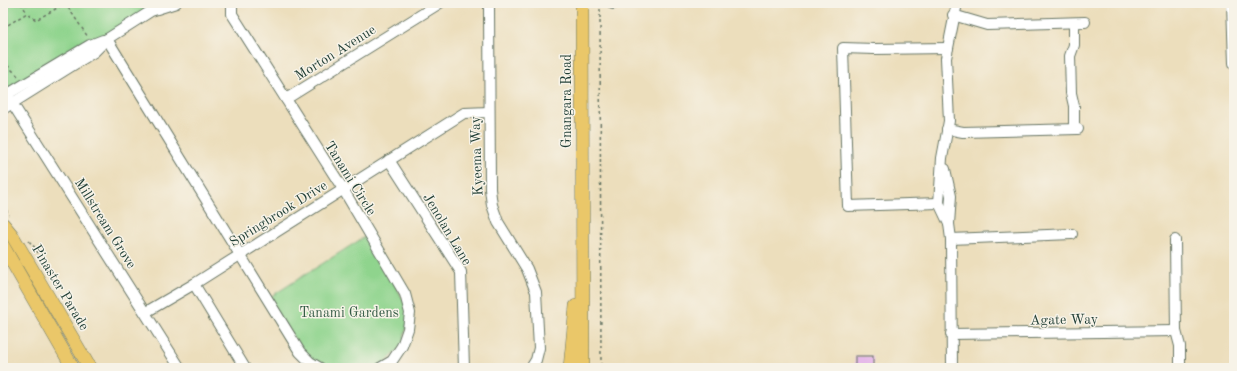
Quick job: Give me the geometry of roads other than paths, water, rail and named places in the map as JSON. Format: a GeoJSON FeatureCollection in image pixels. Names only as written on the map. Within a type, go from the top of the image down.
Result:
{"type":"FeatureCollection","features":[{"type":"Feature","properties":{"kind":"main road","name":"Gnangara Road"},"geometry":{"type":"LineString","coordinates":[[582,3],[583,368]]}},
{"type":"Feature","properties":{"kind":"main road","name":"Gnangara Road"},"geometry":{"type":"LineString","coordinates":[[570,368],[577,295],[582,199]]}},
{"type":"Feature","properties":{"kind":"main road","name":"Pinaster Parade"},"geometry":{"type":"LineString","coordinates":[[3,224],[12,235],[90,368]]}},
{"type":"Feature","properties":{"kind":"main road","name":"Pinaster Parade"},"geometry":{"type":"LineString","coordinates":[[3,246],[73,368]]}},
{"type":"Feature","properties":{"kind":"street"},"geometry":{"type":"LineString","coordinates":[[8,98],[94,52],[107,39],[151,11],[176,3]]}},
{"type":"Feature","properties":{"kind":"street","name":"Tanami Circle"},"geometry":{"type":"LineString","coordinates":[[232,3],[232,14],[343,189],[405,294],[410,312],[408,329],[396,365],[380,368]]}},
{"type":"Feature","properties":{"kind":"street","name":"Morton Avenue"},"geometry":{"type":"LineString","coordinates":[[286,99],[440,3]]}},
{"type":"Feature","properties":{"kind":"street","name":"Kyeema Way"},"geometry":{"type":"LineString","coordinates":[[489,3],[490,189],[492,205],[498,222],[527,269],[536,292],[539,348],[536,360],[530,368]]}},
{"type":"Feature","properties":{"kind":"street"},"geometry":{"type":"LineString","coordinates":[[949,224],[939,203],[942,158],[949,121],[946,58],[953,15],[957,3]]}},
{"type":"Feature","properties":{"kind":"street"},"geometry":{"type":"LineString","coordinates":[[1232,3],[1234,62]]}},
{"type":"Feature","properties":{"kind":"street"},"geometry":{"type":"LineString","coordinates":[[953,15],[987,25],[1085,22]]}},
{"type":"Feature","properties":{"kind":"street"},"geometry":{"type":"LineString","coordinates":[[947,130],[963,132],[1076,129],[1071,92],[1070,56],[1074,45],[1074,23]]}},
{"type":"Feature","properties":{"kind":"street"},"geometry":{"type":"LineString","coordinates":[[3,109],[8,98],[24,84],[92,44],[107,39]]}},
{"type":"Feature","properties":{"kind":"street"},"geometry":{"type":"LineString","coordinates":[[107,39],[300,352],[310,362],[320,368]]}},
{"type":"Feature","properties":{"kind":"street"},"geometry":{"type":"LineString","coordinates":[[939,203],[848,206],[843,48],[874,50],[948,48]]}},
{"type":"Feature","properties":{"kind":"street","name":"Millstream Grove"},"geometry":{"type":"LineString","coordinates":[[8,98],[146,312],[180,368]]}},
{"type":"Feature","properties":{"kind":"street","name":"Springbrook Drive"},"geometry":{"type":"LineString","coordinates":[[146,312],[194,284],[239,254],[464,113],[489,112]]}},
{"type":"Feature","properties":{"kind":"street"},"geometry":{"type":"LineString","coordinates":[[942,158],[951,196],[949,224],[951,239],[952,368]]}},
{"type":"Feature","properties":{"kind":"street","name":"Jenolan Lane"},"geometry":{"type":"LineString","coordinates":[[389,160],[460,272],[464,368]]}},
{"type":"Feature","properties":{"kind":"street"},"geometry":{"type":"LineString","coordinates":[[951,239],[1072,234]]}},
{"type":"Feature","properties":{"kind":"street"},"geometry":{"type":"LineString","coordinates":[[1175,240],[1176,331],[1180,346],[1180,368]]}},
{"type":"Feature","properties":{"kind":"street"},"geometry":{"type":"LineString","coordinates":[[194,284],[245,368]]}},
{"type":"Feature","properties":{"kind":"street","name":"Agate Way"},"geometry":{"type":"LineString","coordinates":[[951,334],[1176,331]]}},
{"type":"Feature","properties":{"kind":"park label","name":"Tanami Gardens"},"geometry":{"type":"Point","coordinates":[349,312]}}]}
